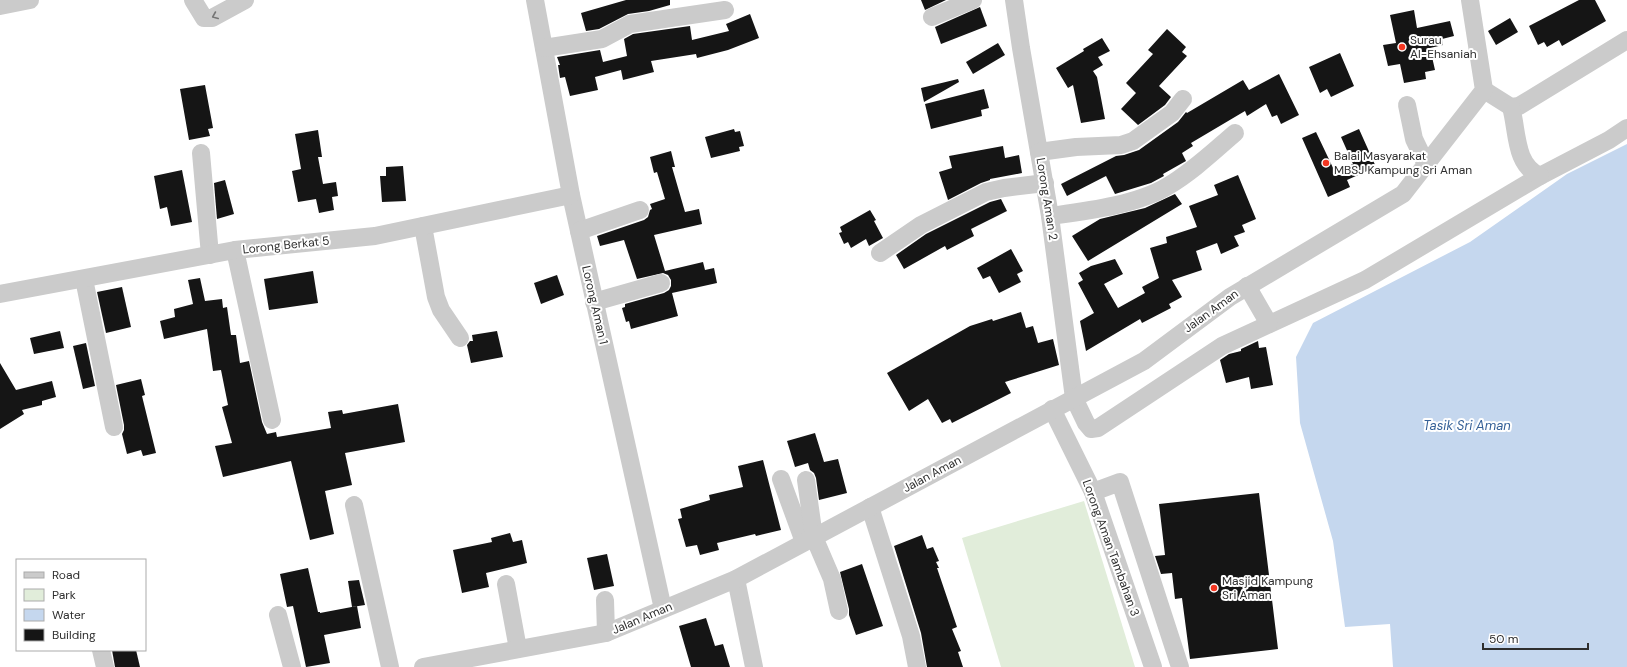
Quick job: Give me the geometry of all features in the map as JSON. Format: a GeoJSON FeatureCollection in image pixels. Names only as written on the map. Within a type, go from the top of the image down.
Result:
{"type":"FeatureCollection","features":[{"type":"Feature","properties":{"kind":"street"},"geometry":{"type":"LineString","coordinates":[[0,6],[30,0]]}},
{"type":"Feature","properties":{"kind":"street"},"geometry":{"type":"LineString","coordinates":[[193,0],[204,18],[212,18],[245,0]]}},
{"type":"Feature","properties":{"kind":"street","name":"Lorong Aman 1"},"geometry":{"type":"LineString","coordinates":[[535,0],[571,195],[663,609]]}},
{"type":"Feature","properties":{"kind":"street"},"geometry":{"type":"LineString","coordinates":[[932,18],[973,0]]}},
{"type":"Feature","properties":{"kind":"street","name":"Lorong Aman 2"},"geometry":{"type":"LineString","coordinates":[[1014,0],[1050,216],[1074,398],[1086,423],[1091,428],[1098,428],[1222,346],[1269,324]]}},
{"type":"Feature","properties":{"kind":"street"},"geometry":{"type":"LineString","coordinates":[[1470,0],[1484,90],[1513,114],[1519,149],[1524,163],[1532,172],[1540,176]]}},
{"type":"Feature","properties":{"kind":"street"},"geometry":{"type":"LineString","coordinates":[[544,48],[602,39],[630,24],[725,10]]}},
{"type":"Feature","properties":{"kind":"street"},"geometry":{"type":"LineString","coordinates":[[1513,114],[1519,106],[1627,40]]}},
{"type":"Feature","properties":{"kind":"street"},"geometry":{"type":"LineString","coordinates":[[1407,105],[1414,139],[1426,164],[1484,90]]}},
{"type":"Feature","properties":{"kind":"street"},"geometry":{"type":"LineString","coordinates":[[1039,152],[1121,145],[1133,141],[1172,113],[1183,99]]}},
{"type":"Feature","properties":{"kind":"street"},"geometry":{"type":"LineString","coordinates":[[1247,286],[1269,324],[1365,280],[1540,176],[1609,140],[1627,128]]}},
{"type":"Feature","properties":{"kind":"street"},"geometry":{"type":"LineString","coordinates":[[1050,216],[1115,205],[1167,187],[1191,170],[1235,133]]}},
{"type":"Feature","properties":{"kind":"street"},"geometry":{"type":"LineString","coordinates":[[201,153],[210,255]]}},
{"type":"Feature","properties":{"kind":"street","name":"Jalan Aman"},"geometry":{"type":"LineString","coordinates":[[423,667],[606,633],[736,579],[1144,361],[1247,286],[1403,194],[1426,164]]}},
{"type":"Feature","properties":{"kind":"street"},"geometry":{"type":"LineString","coordinates":[[880,253],[921,225],[986,192],[1044,183]]}},
{"type":"Feature","properties":{"kind":"street","name":"Lorong Berkat 5"},"geometry":{"type":"LineString","coordinates":[[0,294],[235,250],[375,236],[571,195]]}},
{"type":"Feature","properties":{"kind":"street"},"geometry":{"type":"LineString","coordinates":[[579,231],[640,210]]}},
{"type":"Feature","properties":{"kind":"street"},"geometry":{"type":"LineString","coordinates":[[423,226],[436,297],[441,310],[460,338]]}},
{"type":"Feature","properties":{"kind":"street"},"geometry":{"type":"LineString","coordinates":[[235,250],[272,420]]}},
{"type":"Feature","properties":{"kind":"street"},"geometry":{"type":"LineString","coordinates":[[84,278],[114,427]]}},
{"type":"Feature","properties":{"kind":"street"},"geometry":{"type":"LineString","coordinates":[[594,302],[661,282]]}},
{"type":"Feature","properties":{"kind":"street","name":"Lorong Aman Tambahan 3"},"geometry":{"type":"LineString","coordinates":[[1052,409],[1093,492],[1153,667]]}},
{"type":"Feature","properties":{"kind":"street"},"geometry":{"type":"LineString","coordinates":[[781,479],[809,540],[832,579],[839,611]]}},
{"type":"Feature","properties":{"kind":"street"},"geometry":{"type":"LineString","coordinates":[[806,480],[809,540]]}},
{"type":"Feature","properties":{"kind":"street"},"geometry":{"type":"LineString","coordinates":[[1093,492],[1120,482],[1180,667]]}},
{"type":"Feature","properties":{"kind":"street"},"geometry":{"type":"LineString","coordinates":[[354,505],[390,667]]}},
{"type":"Feature","properties":{"kind":"street"},"geometry":{"type":"LineString","coordinates":[[870,507],[911,636],[918,667]]}},
{"type":"Feature","properties":{"kind":"street"},"geometry":{"type":"LineString","coordinates":[[736,579],[754,667]]}},
{"type":"Feature","properties":{"kind":"street"},"geometry":{"type":"LineString","coordinates":[[506,584],[518,649]]}},
{"type":"Feature","properties":{"kind":"street"},"geometry":{"type":"LineString","coordinates":[[605,600],[606,633]]}},
{"type":"Feature","properties":{"kind":"street"},"geometry":{"type":"LineString","coordinates":[[278,615],[292,667]]}},
{"type":"Feature","properties":{"kind":"street"},"geometry":{"type":"LineString","coordinates":[[101,651],[105,667]]}},
{"type":"Feature","properties":{"kind":"green space"},"geometry":{"type":"Polygon","coordinates":[[[1084,501],[1135,667],[1001,667],[962,538],[1084,501]]]}},
{"type":"Feature","properties":{"kind":"water","name":"Tasik Sri Aman"},"geometry":{"type":"Polygon","coordinates":[[[1627,144],[1627,667],[1393,667],[1390,624],[1345,627],[1333,541],[1300,423],[1296,357],[1313,323],[1470,242],[1567,174],[1627,144]]]}},
{"type":"Feature","properties":{"kind":"building"},"geometry":{"type":"Polygon","coordinates":[[[626,0],[670,0],[670,5],[649,11],[628,14],[599,29],[586,31],[581,13],[626,0]]]}},
{"type":"Feature","properties":{"kind":"building"},"geometry":{"type":"Polygon","coordinates":[[[921,0],[946,0],[925,10],[921,0]]]}},
{"type":"Feature","properties":{"kind":"building"},"geometry":{"type":"Polygon","coordinates":[[[1579,0],[1595,0],[1606,21],[1562,46],[1559,40],[1547,47],[1544,42],[1538,45],[1529,26],[1579,0]]]}},
{"type":"Feature","properties":{"kind":"building"},"geometry":{"type":"Polygon","coordinates":[[[980,7],[987,26],[941,44],[935,27],[980,7]]]}},
{"type":"Feature","properties":{"kind":"building","name":"Surau Al-Ehsaniah"},"geometry":{"type":"Polygon","coordinates":[[[1414,10],[1417,28],[1450,21],[1454,36],[1442,39],[1443,45],[1430,48],[1435,70],[1425,72],[1426,79],[1404,83],[1400,64],[1388,66],[1383,45],[1396,43],[1390,15],[1414,10]]]}},
{"type":"Feature","properties":{"kind":"building"},"geometry":{"type":"Polygon","coordinates":[[[750,14],[759,38],[728,50],[697,58],[696,54],[651,61],[654,72],[623,80],[621,70],[595,77],[598,90],[570,96],[565,77],[560,78],[558,65],[560,65],[557,57],[600,50],[603,62],[627,56],[624,39],[633,34],[690,26],[692,40],[729,31],[726,24],[750,14]]]}},
{"type":"Feature","properties":{"kind":"building"},"geometry":{"type":"Polygon","coordinates":[[[1510,18],[1518,32],[1496,45],[1488,31],[1510,18]]]}},
{"type":"Feature","properties":{"kind":"building"},"geometry":{"type":"Polygon","coordinates":[[[1167,29],[1186,47],[1182,52],[1187,56],[1159,86],[1171,97],[1165,105],[1138,125],[1121,109],[1136,93],[1126,83],[1153,54],[1148,50],[1167,29]]]}},
{"type":"Feature","properties":{"kind":"building"},"geometry":{"type":"Polygon","coordinates":[[[1102,38],[1110,51],[1098,57],[1103,65],[1093,71],[1097,77],[1105,119],[1081,123],[1073,85],[1068,88],[1056,68],[1102,38]]]}},
{"type":"Feature","properties":{"kind":"building"},"geometry":{"type":"Polygon","coordinates":[[[998,43],[1005,55],[973,74],[966,62],[998,43]]]}},
{"type":"Feature","properties":{"kind":"building"},"geometry":{"type":"Polygon","coordinates":[[[1340,53],[1354,86],[1331,97],[1327,89],[1320,93],[1309,67],[1340,53]]]}},
{"type":"Feature","properties":{"kind":"building"},"geometry":{"type":"Polygon","coordinates":[[[1279,74],[1299,115],[1281,124],[1277,115],[1272,117],[1266,104],[1247,116],[1245,111],[1191,143],[1193,146],[1182,153],[1186,161],[1163,174],[1164,176],[1151,183],[1115,194],[1106,176],[1067,196],[1061,184],[1116,156],[1139,150],[1178,122],[1186,112],[1187,113],[1243,80],[1249,90],[1279,74]]]}},
{"type":"Feature","properties":{"kind":"building"},"geometry":{"type":"Polygon","coordinates":[[[958,79],[959,82],[924,102],[921,88],[958,79]]]}},
{"type":"Feature","properties":{"kind":"building"},"geometry":{"type":"Polygon","coordinates":[[[205,85],[213,128],[208,129],[210,136],[189,140],[180,89],[205,85]]]}},
{"type":"Feature","properties":{"kind":"building"},"geometry":{"type":"Polygon","coordinates":[[[984,89],[989,108],[981,110],[982,116],[931,129],[925,104],[984,89]]]}},
{"type":"Feature","properties":{"kind":"building"},"geometry":{"type":"Polygon","coordinates":[[[734,129],[735,132],[740,131],[744,146],[739,147],[740,151],[711,158],[705,137],[734,129]]]}},
{"type":"Feature","properties":{"kind":"building"},"geometry":{"type":"Polygon","coordinates":[[[1359,129],[1376,167],[1347,180],[1350,187],[1328,197],[1302,138],[1316,132],[1335,172],[1353,164],[1341,137],[1359,129]]]}},
{"type":"Feature","properties":{"kind":"building"},"geometry":{"type":"Polygon","coordinates":[[[318,130],[322,157],[318,157],[323,184],[336,182],[338,196],[332,197],[334,210],[319,213],[316,199],[298,202],[292,171],[301,169],[295,134],[318,130]]]}},
{"type":"Feature","properties":{"kind":"building"},"geometry":{"type":"Polygon","coordinates":[[[1003,146],[1005,158],[1019,155],[1022,173],[990,179],[948,200],[939,172],[952,168],[949,156],[1003,146]]]}},
{"type":"Feature","properties":{"kind":"building"},"geometry":{"type":"Polygon","coordinates":[[[671,151],[675,167],[672,167],[685,212],[699,209],[702,224],[654,235],[665,271],[703,262],[705,270],[714,268],[717,283],[672,293],[678,316],[631,329],[629,321],[626,322],[622,308],[625,307],[625,304],[664,293],[669,290],[671,280],[668,275],[663,273],[637,279],[624,240],[600,246],[597,236],[644,220],[648,217],[650,210],[652,209],[650,204],[665,199],[657,172],[654,173],[650,157],[671,151]]]}},
{"type":"Feature","properties":{"kind":"building"},"geometry":{"type":"Polygon","coordinates":[[[403,166],[406,201],[382,202],[380,176],[386,176],[386,167],[403,166]]]}},
{"type":"Feature","properties":{"kind":"building"},"geometry":{"type":"Polygon","coordinates":[[[182,170],[192,222],[171,226],[167,207],[160,209],[154,176],[182,170]]]}},
{"type":"Feature","properties":{"kind":"building"},"geometry":{"type":"Polygon","coordinates":[[[1238,175],[1256,219],[1242,225],[1245,232],[1234,236],[1239,246],[1221,254],[1217,243],[1196,251],[1202,270],[1172,280],[1182,297],[1169,304],[1171,308],[1142,323],[1140,319],[1086,351],[1080,321],[1094,313],[1078,283],[1083,280],[1079,273],[1091,266],[1115,259],[1123,274],[1104,284],[1118,308],[1145,293],[1142,287],[1159,278],[1150,248],[1167,243],[1166,237],[1197,227],[1189,206],[1218,195],[1214,185],[1238,175]]]}},
{"type":"Feature","properties":{"kind":"building"},"geometry":{"type":"Polygon","coordinates":[[[225,180],[234,214],[217,219],[214,183],[225,180]]]}},
{"type":"Feature","properties":{"kind":"building"},"geometry":{"type":"Polygon","coordinates":[[[1175,194],[1182,204],[1088,261],[1072,236],[1100,219],[1145,208],[1175,194]]]}},
{"type":"Feature","properties":{"kind":"building"},"geometry":{"type":"Polygon","coordinates":[[[1001,199],[1007,211],[971,229],[974,236],[947,250],[945,246],[904,269],[896,255],[926,234],[990,202],[1001,199]]]}},
{"type":"Feature","properties":{"kind":"building"},"geometry":{"type":"Polygon","coordinates":[[[870,210],[876,220],[874,221],[883,238],[869,246],[866,239],[851,248],[848,242],[844,244],[839,233],[842,232],[840,227],[870,210]]]}},
{"type":"Feature","properties":{"kind":"building"},"geometry":{"type":"Polygon","coordinates":[[[1011,249],[1023,271],[1017,274],[1021,282],[999,293],[990,276],[983,279],[977,268],[1011,249]]]}},
{"type":"Feature","properties":{"kind":"building"},"geometry":{"type":"Polygon","coordinates":[[[313,271],[318,303],[269,310],[264,279],[313,271]]]}},
{"type":"Feature","properties":{"kind":"building"},"geometry":{"type":"Polygon","coordinates":[[[557,275],[564,295],[541,304],[534,283],[557,275]]]}},
{"type":"Feature","properties":{"kind":"building"},"geometry":{"type":"Polygon","coordinates":[[[200,278],[205,301],[222,299],[223,308],[227,307],[231,335],[236,335],[240,363],[249,361],[262,422],[267,434],[276,432],[277,437],[331,428],[328,412],[342,410],[343,414],[398,404],[405,442],[345,453],[352,485],[325,491],[334,534],[310,540],[291,461],[223,477],[215,446],[232,443],[222,407],[228,405],[221,370],[213,371],[207,329],[164,339],[160,321],[175,317],[174,309],[193,304],[188,280],[200,278]]]}},
{"type":"Feature","properties":{"kind":"building"},"geometry":{"type":"Polygon","coordinates":[[[122,287],[131,327],[106,333],[97,292],[122,287]]]}},
{"type":"Feature","properties":{"kind":"building"},"geometry":{"type":"Polygon","coordinates":[[[1021,312],[1026,328],[1033,326],[1038,343],[1053,339],[1059,365],[1005,382],[1011,393],[952,423],[950,419],[942,423],[928,399],[909,411],[887,373],[970,326],[992,319],[993,321],[1021,312]]]}},
{"type":"Feature","properties":{"kind":"building"},"geometry":{"type":"Polygon","coordinates":[[[60,331],[64,348],[34,354],[30,338],[60,331]]]}},
{"type":"Feature","properties":{"kind":"building"},"geometry":{"type":"Polygon","coordinates":[[[497,331],[503,357],[471,363],[467,345],[470,341],[473,341],[472,335],[497,331]]]}},
{"type":"Feature","properties":{"kind":"building"},"geometry":{"type":"Polygon","coordinates":[[[1258,341],[1259,348],[1266,347],[1273,385],[1251,389],[1249,377],[1226,383],[1220,360],[1229,354],[1241,351],[1241,349],[1258,341]]]}},
{"type":"Feature","properties":{"kind":"building"},"geometry":{"type":"Polygon","coordinates":[[[86,343],[95,386],[83,389],[73,346],[86,343]]]}},
{"type":"Feature","properties":{"kind":"building"},"geometry":{"type":"Polygon","coordinates":[[[0,363],[16,390],[52,381],[56,397],[42,401],[42,405],[22,410],[24,414],[0,429],[0,363]]]}},
{"type":"Feature","properties":{"kind":"building"},"geometry":{"type":"Polygon","coordinates":[[[141,379],[145,395],[142,396],[156,453],[143,456],[141,450],[127,454],[122,434],[124,425],[116,385],[141,379]]]}},
{"type":"Feature","properties":{"kind":"building"},"geometry":{"type":"Polygon","coordinates":[[[815,433],[824,462],[838,459],[847,493],[819,500],[816,478],[814,473],[810,470],[808,463],[795,467],[787,441],[815,433]]]}},
{"type":"Feature","properties":{"kind":"building"},"geometry":{"type":"Polygon","coordinates":[[[763,460],[781,530],[756,536],[755,534],[717,543],[719,550],[700,555],[697,545],[686,547],[678,519],[682,518],[680,509],[710,500],[709,495],[743,487],[738,466],[763,460]]]}},
{"type":"Feature","properties":{"kind":"building"},"geometry":{"type":"Polygon","coordinates":[[[1259,493],[1278,649],[1190,659],[1182,598],[1175,599],[1172,573],[1161,574],[1155,556],[1165,555],[1159,504],[1259,493]]]}},
{"type":"Feature","properties":{"kind":"building"},"geometry":{"type":"Polygon","coordinates":[[[510,533],[513,542],[522,540],[527,563],[486,573],[489,587],[462,593],[453,550],[492,542],[491,538],[510,533]]]}},
{"type":"Feature","properties":{"kind":"building"},"geometry":{"type":"Polygon","coordinates":[[[922,535],[927,549],[933,547],[939,561],[936,562],[939,568],[937,568],[957,627],[952,629],[961,651],[958,652],[963,667],[927,667],[921,633],[894,546],[922,535]]]}},
{"type":"Feature","properties":{"kind":"building"},"geometry":{"type":"Polygon","coordinates":[[[607,554],[614,586],[594,590],[587,558],[607,554]]]}},
{"type":"Feature","properties":{"kind":"building"},"geometry":{"type":"Polygon","coordinates":[[[862,564],[883,626],[856,635],[849,615],[849,609],[840,572],[862,564]]]}},
{"type":"Feature","properties":{"kind":"building"},"geometry":{"type":"Polygon","coordinates":[[[308,568],[318,612],[320,613],[357,606],[361,628],[324,635],[330,663],[306,667],[293,606],[287,607],[280,574],[308,568]]]}},
{"type":"Feature","properties":{"kind":"building"},"geometry":{"type":"Polygon","coordinates":[[[359,580],[365,605],[352,607],[348,581],[359,580]]]}},
{"type":"Feature","properties":{"kind":"building"},"geometry":{"type":"Polygon","coordinates":[[[706,618],[715,646],[723,644],[730,667],[691,667],[679,626],[706,618]]]}},
{"type":"Feature","properties":{"kind":"building"},"geometry":{"type":"Polygon","coordinates":[[[112,651],[136,651],[140,667],[115,667],[112,651]]]}},
{"type":"Feature","properties":{"kind":"place","name":"Surau Al-Ehsaniah"},"geometry":{"type":"Point","coordinates":[1402,47]}},
{"type":"Feature","properties":{"kind":"place","name":"Balai Masyarakat MBSJ Kampung Sri Aman"},"geometry":{"type":"Point","coordinates":[1326,163]}},
{"type":"Feature","properties":{"kind":"place","name":"Masjid Kampung Sri Aman"},"geometry":{"type":"Point","coordinates":[1214,588]}}]}
